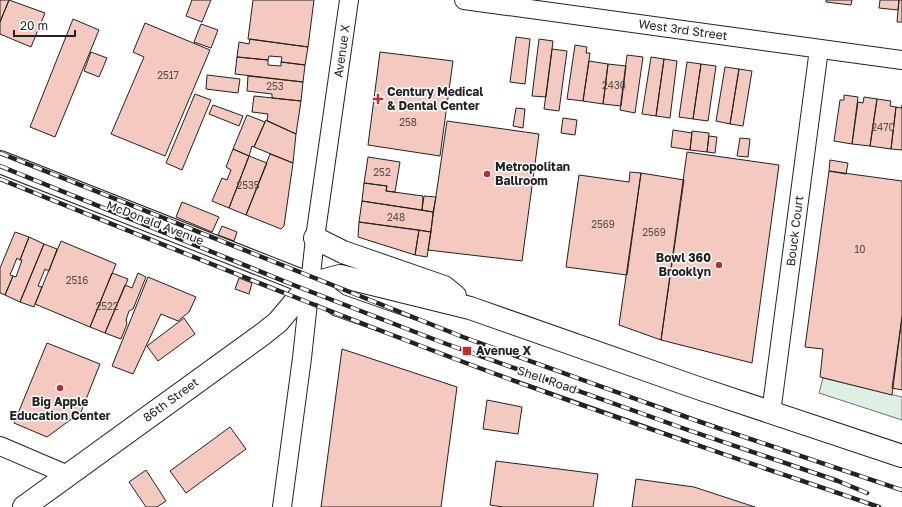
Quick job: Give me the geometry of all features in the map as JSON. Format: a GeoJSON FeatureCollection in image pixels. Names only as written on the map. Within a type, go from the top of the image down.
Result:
{"type":"FeatureCollection","features":[{"type":"Feature","properties":{"kind":"main road","name":"McDonald Avenue"},"geometry":{"type":"LineString","coordinates":[[0,162],[310,284]]}},
{"type":"Feature","properties":{"kind":"main road"},"geometry":{"type":"LineString","coordinates":[[315,238],[343,252],[444,287],[470,308]]}},
{"type":"Feature","properties":{"kind":"main road"},"geometry":{"type":"LineString","coordinates":[[310,284],[340,276],[470,308],[771,413],[902,456]]}},
{"type":"Feature","properties":{"kind":"main road","name":"86th Street"},"geometry":{"type":"LineString","coordinates":[[24,507],[268,330],[278,322],[310,284]]}},
{"type":"Feature","properties":{"kind":"main road","name":"Shell Road"},"geometry":{"type":"LineString","coordinates":[[310,284],[338,305],[902,503]]}},
{"type":"Feature","properties":{"kind":"street","name":"Avenue X"},"geometry":{"type":"LineString","coordinates":[[282,507],[302,358],[315,238],[349,0]]}},
{"type":"Feature","properties":{"kind":"street","name":"West 3rd Street"},"geometry":{"type":"LineString","coordinates":[[464,0],[902,60]]}},
{"type":"Feature","properties":{"kind":"street","name":"Bouck Court"},"geometry":{"type":"LineString","coordinates":[[771,413],[819,49]]}},
{"type":"Feature","properties":{"kind":"street"},"geometry":{"type":"LineString","coordinates":[[0,446],[68,475]]}},
{"type":"Feature","properties":{"kind":"green space"},"geometry":{"type":"Polygon","coordinates":[[[823,378],[902,397],[902,420],[819,393],[823,378]]]}},
{"type":"Feature","properties":{"kind":"building"},"geometry":{"type":"Polygon","coordinates":[[[0,0],[9,0],[0,22],[0,0]]]}},
{"type":"Feature","properties":{"kind":"building"},"geometry":{"type":"Polygon","coordinates":[[[9,0],[45,13],[31,47],[0,34],[0,22],[9,0]]]}},
{"type":"Feature","properties":{"kind":"building"},"geometry":{"type":"Polygon","coordinates":[[[192,0],[211,0],[202,22],[186,16],[192,0]]]}},
{"type":"Feature","properties":{"kind":"building"},"geometry":{"type":"Polygon","coordinates":[[[253,0],[314,0],[308,47],[248,39],[253,0]]]}},
{"type":"Feature","properties":{"kind":"building"},"geometry":{"type":"Polygon","coordinates":[[[826,0],[852,0],[851,5],[826,2],[826,0]]]}},
{"type":"Feature","properties":{"kind":"building"},"geometry":{"type":"Polygon","coordinates":[[[880,0],[899,0],[898,10],[879,8],[880,0]]]}},
{"type":"Feature","properties":{"kind":"building"},"geometry":{"type":"Polygon","coordinates":[[[899,0],[902,0],[902,22],[897,22],[899,0]]]}},
{"type":"Feature","properties":{"kind":"building"},"geometry":{"type":"Polygon","coordinates":[[[73,19],[99,30],[55,137],[30,127],[73,19]]]}},
{"type":"Feature","properties":{"kind":"building"},"geometry":{"type":"Polygon","coordinates":[[[145,23],[210,50],[165,156],[111,134],[144,57],[133,52],[145,23]]]}},
{"type":"Feature","properties":{"kind":"building"},"geometry":{"type":"Polygon","coordinates":[[[201,24],[218,30],[211,48],[194,42],[201,24]]]}},
{"type":"Feature","properties":{"kind":"building"},"geometry":{"type":"Polygon","coordinates":[[[516,37],[530,39],[525,84],[510,82],[516,37]]]}},
{"type":"Feature","properties":{"kind":"building"},"geometry":{"type":"Polygon","coordinates":[[[250,39],[308,47],[305,65],[281,62],[282,57],[269,56],[268,60],[237,57],[239,42],[249,44],[250,39]]]}},
{"type":"Feature","properties":{"kind":"building"},"geometry":{"type":"Polygon","coordinates":[[[539,39],[553,41],[546,97],[532,96],[539,39]]]}},
{"type":"Feature","properties":{"kind":"building"},"geometry":{"type":"Polygon","coordinates":[[[575,45],[587,47],[586,53],[590,53],[583,101],[567,99],[575,45]]]}},
{"type":"Feature","properties":{"kind":"building"},"geometry":{"type":"Polygon","coordinates":[[[552,49],[567,51],[559,111],[544,109],[552,49]]]}},
{"type":"Feature","properties":{"kind":"building"},"geometry":{"type":"Polygon","coordinates":[[[91,52],[107,58],[99,77],[84,71],[91,52]]]}},
{"type":"Feature","properties":{"kind":"building"},"geometry":{"type":"Polygon","coordinates":[[[380,52],[453,61],[440,156],[368,145],[380,52]]]}},
{"type":"Feature","properties":{"kind":"building"},"geometry":{"type":"Polygon","coordinates":[[[627,55],[643,57],[635,113],[620,110],[627,55]]]}},
{"type":"Feature","properties":{"kind":"building"},"geometry":{"type":"Polygon","coordinates":[[[237,57],[268,60],[268,65],[281,66],[281,62],[305,65],[303,82],[235,74],[237,57]]]}},
{"type":"Feature","properties":{"kind":"building"},"geometry":{"type":"Polygon","coordinates":[[[651,57],[664,59],[656,116],[642,114],[651,57]]]}},
{"type":"Feature","properties":{"kind":"building"},"geometry":{"type":"Polygon","coordinates":[[[664,59],[677,61],[670,118],[656,116],[664,59]]]}},
{"type":"Feature","properties":{"kind":"building"},"geometry":{"type":"Polygon","coordinates":[[[589,61],[608,64],[603,104],[583,101],[589,61]]]}},
{"type":"Feature","properties":{"kind":"building"},"geometry":{"type":"Polygon","coordinates":[[[687,62],[701,64],[693,119],[679,117],[687,62]]]}},
{"type":"Feature","properties":{"kind":"building"},"geometry":{"type":"Polygon","coordinates":[[[608,64],[626,66],[621,106],[603,104],[608,64]]]}},
{"type":"Feature","properties":{"kind":"building"},"geometry":{"type":"Polygon","coordinates":[[[701,64],[716,66],[708,121],[693,119],[701,64]]]}},
{"type":"Feature","properties":{"kind":"building"},"geometry":{"type":"Polygon","coordinates":[[[725,67],[739,69],[730,124],[716,121],[725,67]]]}},
{"type":"Feature","properties":{"kind":"building"},"geometry":{"type":"Polygon","coordinates":[[[739,69],[752,71],[743,126],[730,124],[739,69]]]}},
{"type":"Feature","properties":{"kind":"building"},"geometry":{"type":"Polygon","coordinates":[[[207,75],[240,79],[238,93],[206,89],[207,75]]]}},
{"type":"Feature","properties":{"kind":"building"},"geometry":{"type":"Polygon","coordinates":[[[248,76],[303,82],[301,101],[272,98],[272,94],[247,91],[248,76]]]}},
{"type":"Feature","properties":{"kind":"building"},"geometry":{"type":"Polygon","coordinates":[[[195,94],[211,100],[182,170],[166,163],[195,94]]]}},
{"type":"Feature","properties":{"kind":"building"},"geometry":{"type":"Polygon","coordinates":[[[844,95],[858,97],[852,144],[834,141],[840,100],[844,100],[844,95]]]}},
{"type":"Feature","properties":{"kind":"building"},"geometry":{"type":"Polygon","coordinates":[[[254,96],[301,101],[296,134],[267,121],[268,114],[252,112],[254,96]]]}},
{"type":"Feature","properties":{"kind":"building"},"geometry":{"type":"Polygon","coordinates":[[[864,97],[877,99],[870,146],[852,144],[858,102],[863,103],[864,97]]]}},
{"type":"Feature","properties":{"kind":"building"},"geometry":{"type":"Polygon","coordinates":[[[877,99],[891,101],[890,106],[896,107],[891,149],[870,146],[877,99]]]}},
{"type":"Feature","properties":{"kind":"building"},"geometry":{"type":"Polygon","coordinates":[[[213,105],[243,116],[239,126],[209,114],[213,105]]]}},
{"type":"Feature","properties":{"kind":"building"},"geometry":{"type":"Polygon","coordinates":[[[896,107],[902,108],[902,150],[891,149],[896,107]]]}},
{"type":"Feature","properties":{"kind":"building"},"geometry":{"type":"Polygon","coordinates":[[[516,108],[525,109],[523,128],[513,126],[516,108]]]}},
{"type":"Feature","properties":{"kind":"building"},"geometry":{"type":"Polygon","coordinates":[[[247,115],[265,122],[254,147],[252,146],[249,156],[233,149],[247,115]]]}},
{"type":"Feature","properties":{"kind":"building"},"geometry":{"type":"Polygon","coordinates":[[[563,118],[577,120],[575,135],[561,133],[563,118]]]}},
{"type":"Feature","properties":{"kind":"building"},"geometry":{"type":"Polygon","coordinates":[[[266,120],[296,134],[293,163],[254,147],[266,120]]]}},
{"type":"Feature","properties":{"kind":"building","name":"Metropolitan Ballroom"},"geometry":{"type":"Polygon","coordinates":[[[447,121],[539,134],[522,261],[428,250],[447,121]]]}},
{"type":"Feature","properties":{"kind":"building"},"geometry":{"type":"Polygon","coordinates":[[[673,130],[692,133],[690,150],[671,147],[673,130]]]}},
{"type":"Feature","properties":{"kind":"building"},"geometry":{"type":"Polygon","coordinates":[[[692,131],[709,133],[707,152],[690,150],[692,131]]]}},
{"type":"Feature","properties":{"kind":"building"},"geometry":{"type":"Polygon","coordinates":[[[709,136],[717,137],[715,153],[707,152],[709,136]]]}},
{"type":"Feature","properties":{"kind":"building"},"geometry":{"type":"Polygon","coordinates":[[[740,138],[750,139],[748,157],[737,156],[740,138]]]}},
{"type":"Feature","properties":{"kind":"building"},"geometry":{"type":"Polygon","coordinates":[[[233,149],[249,156],[229,208],[212,201],[222,178],[227,180],[231,170],[226,167],[233,149]]]}},
{"type":"Feature","properties":{"kind":"building","name":"Bowl 360 Brooklyn"},"geometry":{"type":"Polygon","coordinates":[[[687,152],[779,165],[752,363],[661,340],[687,152]]]}},
{"type":"Feature","properties":{"kind":"building"},"geometry":{"type":"Polygon","coordinates":[[[270,154],[293,163],[284,226],[281,229],[246,215],[270,154]]]}},
{"type":"Feature","properties":{"kind":"building"},"geometry":{"type":"Polygon","coordinates":[[[249,156],[267,163],[246,215],[229,208],[249,156]]]}},
{"type":"Feature","properties":{"kind":"building"},"geometry":{"type":"Polygon","coordinates":[[[368,157],[400,162],[395,192],[386,191],[387,186],[364,183],[368,157]]]}},
{"type":"Feature","properties":{"kind":"building"},"geometry":{"type":"Polygon","coordinates":[[[830,160],[848,163],[846,174],[829,171],[830,160]]]}},
{"type":"Feature","properties":{"kind":"building"},"geometry":{"type":"Polygon","coordinates":[[[829,171],[902,181],[902,317],[892,395],[820,377],[823,349],[805,347],[829,171]]]}},
{"type":"Feature","properties":{"kind":"building"},"geometry":{"type":"Polygon","coordinates":[[[630,172],[641,173],[627,275],[566,267],[579,175],[629,182],[630,172]]]}},
{"type":"Feature","properties":{"kind":"building"},"geometry":{"type":"Polygon","coordinates":[[[641,173],[684,180],[661,340],[619,325],[641,173]]]}},
{"type":"Feature","properties":{"kind":"building"},"geometry":{"type":"Polygon","coordinates":[[[364,183],[387,186],[386,191],[423,196],[422,210],[362,201],[364,183]]]}},
{"type":"Feature","properties":{"kind":"building"},"geometry":{"type":"Polygon","coordinates":[[[424,196],[436,197],[433,212],[422,210],[424,196]]]}},
{"type":"Feature","properties":{"kind":"building"},"geometry":{"type":"Polygon","coordinates":[[[362,201],[433,212],[431,232],[359,222],[362,201]]]}},
{"type":"Feature","properties":{"kind":"building"},"geometry":{"type":"Polygon","coordinates":[[[182,202],[219,217],[212,232],[176,217],[182,202]]]}},
{"type":"Feature","properties":{"kind":"building"},"geometry":{"type":"Polygon","coordinates":[[[359,222],[419,230],[415,255],[358,237],[359,222]]]}},
{"type":"Feature","properties":{"kind":"building"},"geometry":{"type":"Polygon","coordinates":[[[222,226],[237,232],[234,241],[218,235],[222,226]]]}},
{"type":"Feature","properties":{"kind":"building"},"geometry":{"type":"Polygon","coordinates":[[[419,230],[431,232],[427,257],[415,255],[419,230]]]}},
{"type":"Feature","properties":{"kind":"building"},"geometry":{"type":"Polygon","coordinates":[[[15,232],[29,237],[20,260],[17,258],[10,275],[13,276],[5,295],[0,293],[0,268],[15,232]]]}},
{"type":"Feature","properties":{"kind":"building"},"geometry":{"type":"Polygon","coordinates":[[[29,237],[44,244],[20,302],[5,295],[13,276],[16,277],[22,260],[20,260],[29,237]]]}},
{"type":"Feature","properties":{"kind":"building"},"geometry":{"type":"Polygon","coordinates":[[[61,241],[116,264],[90,327],[35,304],[61,241]]]}},
{"type":"Feature","properties":{"kind":"building"},"geometry":{"type":"Polygon","coordinates":[[[44,244],[57,249],[49,271],[45,269],[38,286],[42,287],[34,307],[20,302],[44,244]]]}},
{"type":"Feature","properties":{"kind":"building"},"geometry":{"type":"Polygon","coordinates":[[[112,273],[128,279],[105,333],[90,327],[112,273]]]}},
{"type":"Feature","properties":{"kind":"building"},"geometry":{"type":"Polygon","coordinates":[[[138,273],[146,277],[133,309],[129,311],[126,320],[127,324],[121,339],[105,333],[125,285],[132,288],[138,273]]]}},
{"type":"Feature","properties":{"kind":"building"},"geometry":{"type":"Polygon","coordinates":[[[148,277],[196,297],[189,312],[178,321],[161,314],[133,374],[112,366],[148,277]]]}},
{"type":"Feature","properties":{"kind":"building"},"geometry":{"type":"Polygon","coordinates":[[[239,278],[252,283],[249,294],[235,289],[239,278]]]}},
{"type":"Feature","properties":{"kind":"building"},"geometry":{"type":"Polygon","coordinates":[[[902,317],[902,390],[892,388],[902,317]]]}},
{"type":"Feature","properties":{"kind":"building"},"geometry":{"type":"Polygon","coordinates":[[[184,318],[195,334],[158,361],[147,346],[184,318]]]}},
{"type":"Feature","properties":{"kind":"building","name":"Big Apple Education Center"},"geometry":{"type":"Polygon","coordinates":[[[47,343],[100,364],[81,412],[47,437],[14,423],[47,343]]]}},
{"type":"Feature","properties":{"kind":"building"},"geometry":{"type":"Polygon","coordinates":[[[342,349],[457,387],[441,507],[321,507],[342,349]]]}},
{"type":"Feature","properties":{"kind":"building"},"geometry":{"type":"Polygon","coordinates":[[[487,400],[522,407],[518,434],[483,429],[487,400]]]}},
{"type":"Feature","properties":{"kind":"building"},"geometry":{"type":"Polygon","coordinates":[[[230,427],[246,449],[186,493],[170,471],[230,427]]]}},
{"type":"Feature","properties":{"kind":"building"},"geometry":{"type":"Polygon","coordinates":[[[496,461],[598,474],[593,507],[503,507],[490,505],[496,461]]]}},
{"type":"Feature","properties":{"kind":"building"},"geometry":{"type":"Polygon","coordinates":[[[146,470],[166,501],[157,507],[146,507],[129,482],[146,470]]]}},
{"type":"Feature","properties":{"kind":"building"},"geometry":{"type":"Polygon","coordinates":[[[636,479],[694,487],[755,507],[632,507],[636,479]]]}},
{"type":"Feature","properties":{"kind":"railway"},"geometry":{"type":"LineString","coordinates":[[0,153],[463,337],[697,421],[902,490]]}},
{"type":"Feature","properties":{"kind":"railway"},"geometry":{"type":"LineString","coordinates":[[0,166],[296,286],[441,342],[688,430],[838,481],[867,493]]}},
{"type":"Feature","properties":{"kind":"railway"},"geometry":{"type":"LineString","coordinates":[[0,179],[381,331],[509,379],[879,507]]}},
{"type":"Feature","properties":{"kind":"place","name":"Century Medical & Dental Center"},"geometry":{"type":"Point","coordinates":[378,99]}},
{"type":"Feature","properties":{"kind":"place","name":"Metropolitan Ballroom"},"geometry":{"type":"Point","coordinates":[487,174]}},
{"type":"Feature","properties":{"kind":"place","name":"Bowl 360 Brooklyn"},"geometry":{"type":"Point","coordinates":[719,265]}},
{"type":"Feature","properties":{"kind":"place","name":"Avenue X"},"geometry":{"type":"Point","coordinates":[467,351]}},
{"type":"Feature","properties":{"kind":"place","name":"Big Apple Education Center"},"geometry":{"type":"Point","coordinates":[60,388]}}]}
